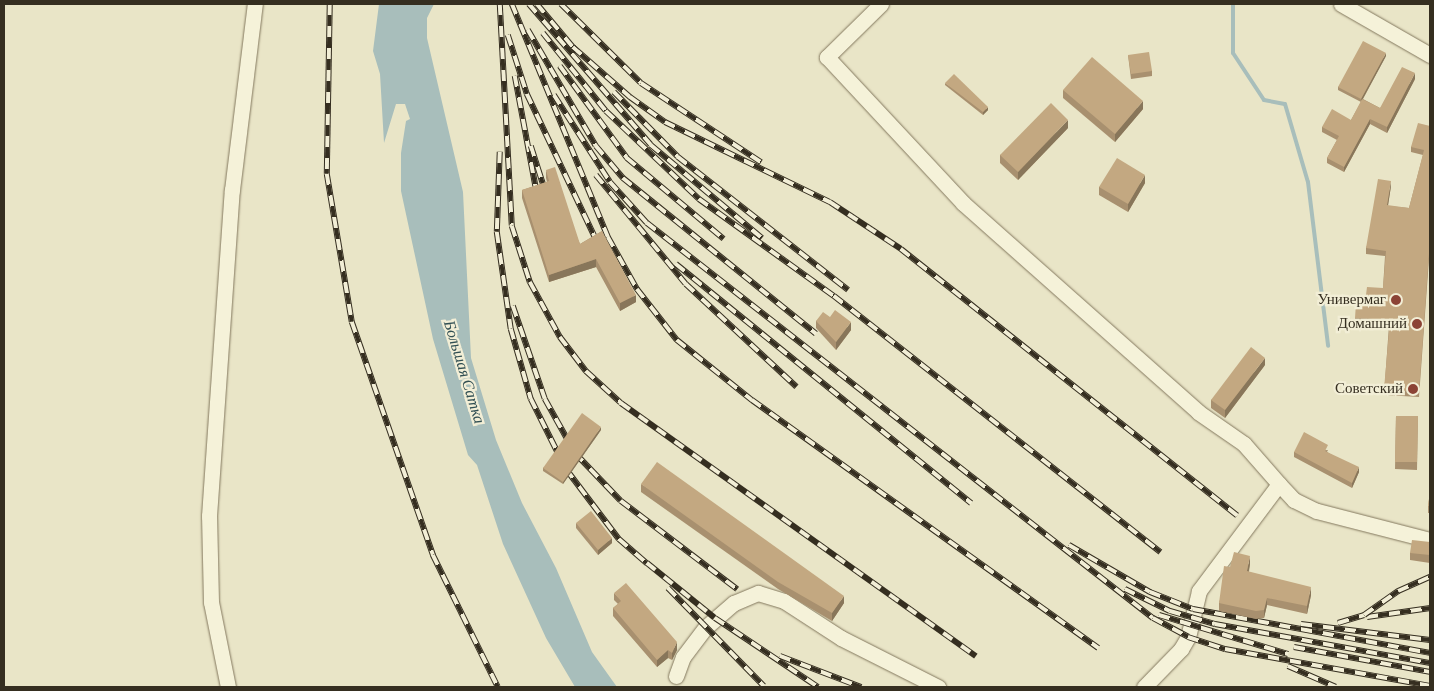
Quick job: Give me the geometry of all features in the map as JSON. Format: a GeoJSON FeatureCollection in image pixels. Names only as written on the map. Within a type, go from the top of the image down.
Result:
{"type":"FeatureCollection","features":[{"type":"Feature","properties":{"kind":"street"},"geometry":{"type":"LineString","coordinates":[[228,687],[211,602],[209,516],[232,190],[255,4]]}},
{"type":"Feature","properties":{"kind":"street"},"geometry":{"type":"LineString","coordinates":[[881,4],[827,57],[962,203],[1198,412],[1244,444],[1294,500],[1316,511],[1430,540]]}},
{"type":"Feature","properties":{"kind":"street"},"geometry":{"type":"LineString","coordinates":[[1341,4],[1430,55]]}},
{"type":"Feature","properties":{"kind":"street"},"geometry":{"type":"LineString","coordinates":[[1144,687],[1184,643],[1199,591],[1279,484]]}},
{"type":"Feature","properties":{"kind":"street"},"geometry":{"type":"LineString","coordinates":[[676,676],[683,657],[706,627],[734,603],[758,593],[784,601],[841,638],[938,687]]}},
{"type":"Feature","properties":{"kind":"water","name":"Большая Сатка"},"geometry":{"type":"Polygon","coordinates":[[[379,4],[434,4],[427,18],[427,38],[463,192],[471,358],[496,440],[522,503],[556,568],[592,652],[617,687],[575,687],[546,638],[503,544],[477,465],[468,455],[433,339],[401,191],[401,153],[406,121],[410,119],[405,104],[396,104],[384,143],[380,74],[373,51],[379,4]]]}},
{"type":"Feature","properties":{"kind":"building"},"geometry":{"type":"Polygon","coordinates":[[[1363,41],[1386,53],[1361,99],[1338,87],[1363,41]]]}},
{"type":"Feature","properties":{"kind":"building"},"geometry":{"type":"Polygon","coordinates":[[[1149,52],[1152,71],[1131,74],[1128,55],[1149,52]]]}},
{"type":"Feature","properties":{"kind":"building"},"geometry":{"type":"Polygon","coordinates":[[[1092,57],[1143,101],[1115,134],[1063,90],[1092,57]]]}},
{"type":"Feature","properties":{"kind":"building"},"geometry":{"type":"Polygon","coordinates":[[[1402,67],[1415,73],[1387,127],[1370,119],[1344,167],[1327,158],[1339,136],[1322,127],[1332,109],[1351,120],[1362,99],[1380,108],[1402,67]]]}},
{"type":"Feature","properties":{"kind":"building"},"geometry":{"type":"Polygon","coordinates":[[[954,74],[988,107],[983,112],[945,83],[954,74]]]}},
{"type":"Feature","properties":{"kind":"building"},"geometry":{"type":"Polygon","coordinates":[[[1051,103],[1068,120],[1018,172],[1000,155],[1051,103]]]}},
{"type":"Feature","properties":{"kind":"building"},"geometry":{"type":"Polygon","coordinates":[[[1418,123],[1430,126],[1430,248],[1419,392],[1384,389],[1390,320],[1355,318],[1356,303],[1365,303],[1367,287],[1383,288],[1386,251],[1366,248],[1378,179],[1391,181],[1387,205],[1409,208],[1424,150],[1411,147],[1418,123]]]}},
{"type":"Feature","properties":{"kind":"building"},"geometry":{"type":"Polygon","coordinates":[[[1117,158],[1145,175],[1128,204],[1099,187],[1117,158]]]}},
{"type":"Feature","properties":{"kind":"building"},"geometry":{"type":"Polygon","coordinates":[[[555,167],[580,244],[602,231],[636,295],[620,303],[596,259],[549,275],[522,190],[549,181],[546,170],[555,167]]]}},
{"type":"Feature","properties":{"kind":"building"},"geometry":{"type":"Polygon","coordinates":[[[835,310],[851,322],[836,342],[816,321],[823,312],[830,317],[835,310]]]}},
{"type":"Feature","properties":{"kind":"building"},"geometry":{"type":"Polygon","coordinates":[[[1251,347],[1265,358],[1225,410],[1211,400],[1251,347]]]}},
{"type":"Feature","properties":{"kind":"building"},"geometry":{"type":"Polygon","coordinates":[[[582,413],[601,427],[563,482],[543,468],[582,413]]]}},
{"type":"Feature","properties":{"kind":"building"},"geometry":{"type":"Polygon","coordinates":[[[1396,416],[1418,416],[1417,462],[1395,462],[1396,416]]]}},
{"type":"Feature","properties":{"kind":"building"},"geometry":{"type":"Polygon","coordinates":[[[1304,432],[1328,445],[1325,451],[1359,467],[1352,483],[1294,452],[1304,432]]]}},
{"type":"Feature","properties":{"kind":"building"},"geometry":{"type":"Polygon","coordinates":[[[657,462],[844,596],[832,613],[778,582],[641,484],[657,462]]]}},
{"type":"Feature","properties":{"kind":"building"},"geometry":{"type":"Polygon","coordinates":[[[591,511],[612,538],[598,550],[576,523],[591,511]]]}},
{"type":"Feature","properties":{"kind":"building"},"geometry":{"type":"Polygon","coordinates":[[[1412,540],[1430,542],[1430,555],[1410,553],[1412,540]]]}},
{"type":"Feature","properties":{"kind":"building"},"geometry":{"type":"Polygon","coordinates":[[[1234,552],[1250,556],[1247,571],[1311,587],[1307,606],[1267,598],[1264,610],[1256,611],[1219,603],[1224,566],[1230,567],[1234,552]]]}},
{"type":"Feature","properties":{"kind":"building"},"geometry":{"type":"Polygon","coordinates":[[[626,583],[677,642],[672,653],[668,650],[657,660],[613,608],[621,601],[614,593],[626,583]]]}},
{"type":"Feature","properties":{"kind":"waterway"},"geometry":{"type":"LineString","coordinates":[[1233,4],[1233,53],[1264,100],[1285,104],[1308,182],[1328,346]]}},
{"type":"Feature","properties":{"kind":"railway"},"geometry":{"type":"LineString","coordinates":[[330,4],[327,174],[352,322],[433,555],[498,687]]}},
{"type":"Feature","properties":{"kind":"railway"},"geometry":{"type":"LineString","coordinates":[[500,4],[512,226],[530,282],[560,337],[586,371],[621,403],[976,656]]}},
{"type":"Feature","properties":{"kind":"railway"},"geometry":{"type":"LineString","coordinates":[[512,4],[608,237],[637,289],[677,340],[752,400],[1098,648]]}},
{"type":"Feature","properties":{"kind":"railway"},"geometry":{"type":"LineString","coordinates":[[529,4],[651,145],[762,238]]}},
{"type":"Feature","properties":{"kind":"railway"},"geometry":{"type":"LineString","coordinates":[[537,4],[577,52]]}},
{"type":"Feature","properties":{"kind":"railway"},"geometry":{"type":"LineString","coordinates":[[561,4],[641,83],[761,162]]}},
{"type":"Feature","properties":{"kind":"railway"},"geometry":{"type":"LineString","coordinates":[[528,30],[596,146],[623,178],[816,334]]}},
{"type":"Feature","properties":{"kind":"railway"},"geometry":{"type":"LineString","coordinates":[[543,33],[606,111],[699,199],[834,296],[1161,552]]}},
{"type":"Feature","properties":{"kind":"railway"},"geometry":{"type":"LineString","coordinates":[[508,35],[527,94],[600,248]]}},
{"type":"Feature","properties":{"kind":"railway"},"geometry":{"type":"LineString","coordinates":[[573,47],[630,97],[665,122],[830,202],[901,249],[1237,515]]}},
{"type":"Feature","properties":{"kind":"railway"},"geometry":{"type":"LineString","coordinates":[[560,66],[627,158],[724,239]]}},
{"type":"Feature","properties":{"kind":"railway"},"geometry":{"type":"LineString","coordinates":[[515,76],[538,199]]}},
{"type":"Feature","properties":{"kind":"railway"},"geometry":{"type":"LineString","coordinates":[[614,92],[678,157],[848,290]]}},
{"type":"Feature","properties":{"kind":"railway"},"geometry":{"type":"LineString","coordinates":[[554,95],[610,182],[647,223],[1153,618],[1188,637],[1225,649],[1430,686]]}},
{"type":"Feature","properties":{"kind":"railway"},"geometry":{"type":"LineString","coordinates":[[531,146],[547,196]]}},
{"type":"Feature","properties":{"kind":"railway"},"geometry":{"type":"LineString","coordinates":[[500,152],[497,232],[511,329],[531,399],[566,469],[619,539],[715,618],[818,687]]}},
{"type":"Feature","properties":{"kind":"railway"},"geometry":{"type":"LineString","coordinates":[[596,175],[686,284],[797,387]]}},
{"type":"Feature","properties":{"kind":"railway"},"geometry":{"type":"LineString","coordinates":[[676,264],[971,503]]}},
{"type":"Feature","properties":{"kind":"railway"},"geometry":{"type":"LineString","coordinates":[[513,306],[545,399],[575,453],[621,501],[737,589]]}},
{"type":"Feature","properties":{"kind":"railway"},"geometry":{"type":"LineString","coordinates":[[1069,545],[1150,592],[1193,609],[1430,653]]}},
{"type":"Feature","properties":{"kind":"railway"},"geometry":{"type":"LineString","coordinates":[[1338,623],[1364,615],[1398,591],[1430,577]]}},
{"type":"Feature","properties":{"kind":"railway"},"geometry":{"type":"LineString","coordinates":[[668,588],[764,686]]}},
{"type":"Feature","properties":{"kind":"railway"},"geometry":{"type":"LineString","coordinates":[[1125,589],[1170,611],[1215,624],[1430,663]]}},
{"type":"Feature","properties":{"kind":"railway"},"geometry":{"type":"LineString","coordinates":[[1367,617],[1430,608]]}},
{"type":"Feature","properties":{"kind":"railway"},"geometry":{"type":"LineString","coordinates":[[1159,615],[1288,654]]}},
{"type":"Feature","properties":{"kind":"railway"},"geometry":{"type":"LineString","coordinates":[[1301,624],[1430,640]]}},
{"type":"Feature","properties":{"kind":"railway"},"geometry":{"type":"LineString","coordinates":[[1294,647],[1430,672]]}},
{"type":"Feature","properties":{"kind":"railway"},"geometry":{"type":"LineString","coordinates":[[780,656],[861,687]]}},
{"type":"Feature","properties":{"kind":"railway"},"geometry":{"type":"LineString","coordinates":[[1288,666],[1336,687]]}},
{"type":"Feature","properties":{"kind":"place","name":"Универмаг"},"geometry":{"type":"Point","coordinates":[1396,300]}},
{"type":"Feature","properties":{"kind":"place","name":"Домашний"},"geometry":{"type":"Point","coordinates":[1417,324]}},
{"type":"Feature","properties":{"kind":"place","name":"Советский"},"geometry":{"type":"Point","coordinates":[1413,389]}}]}
